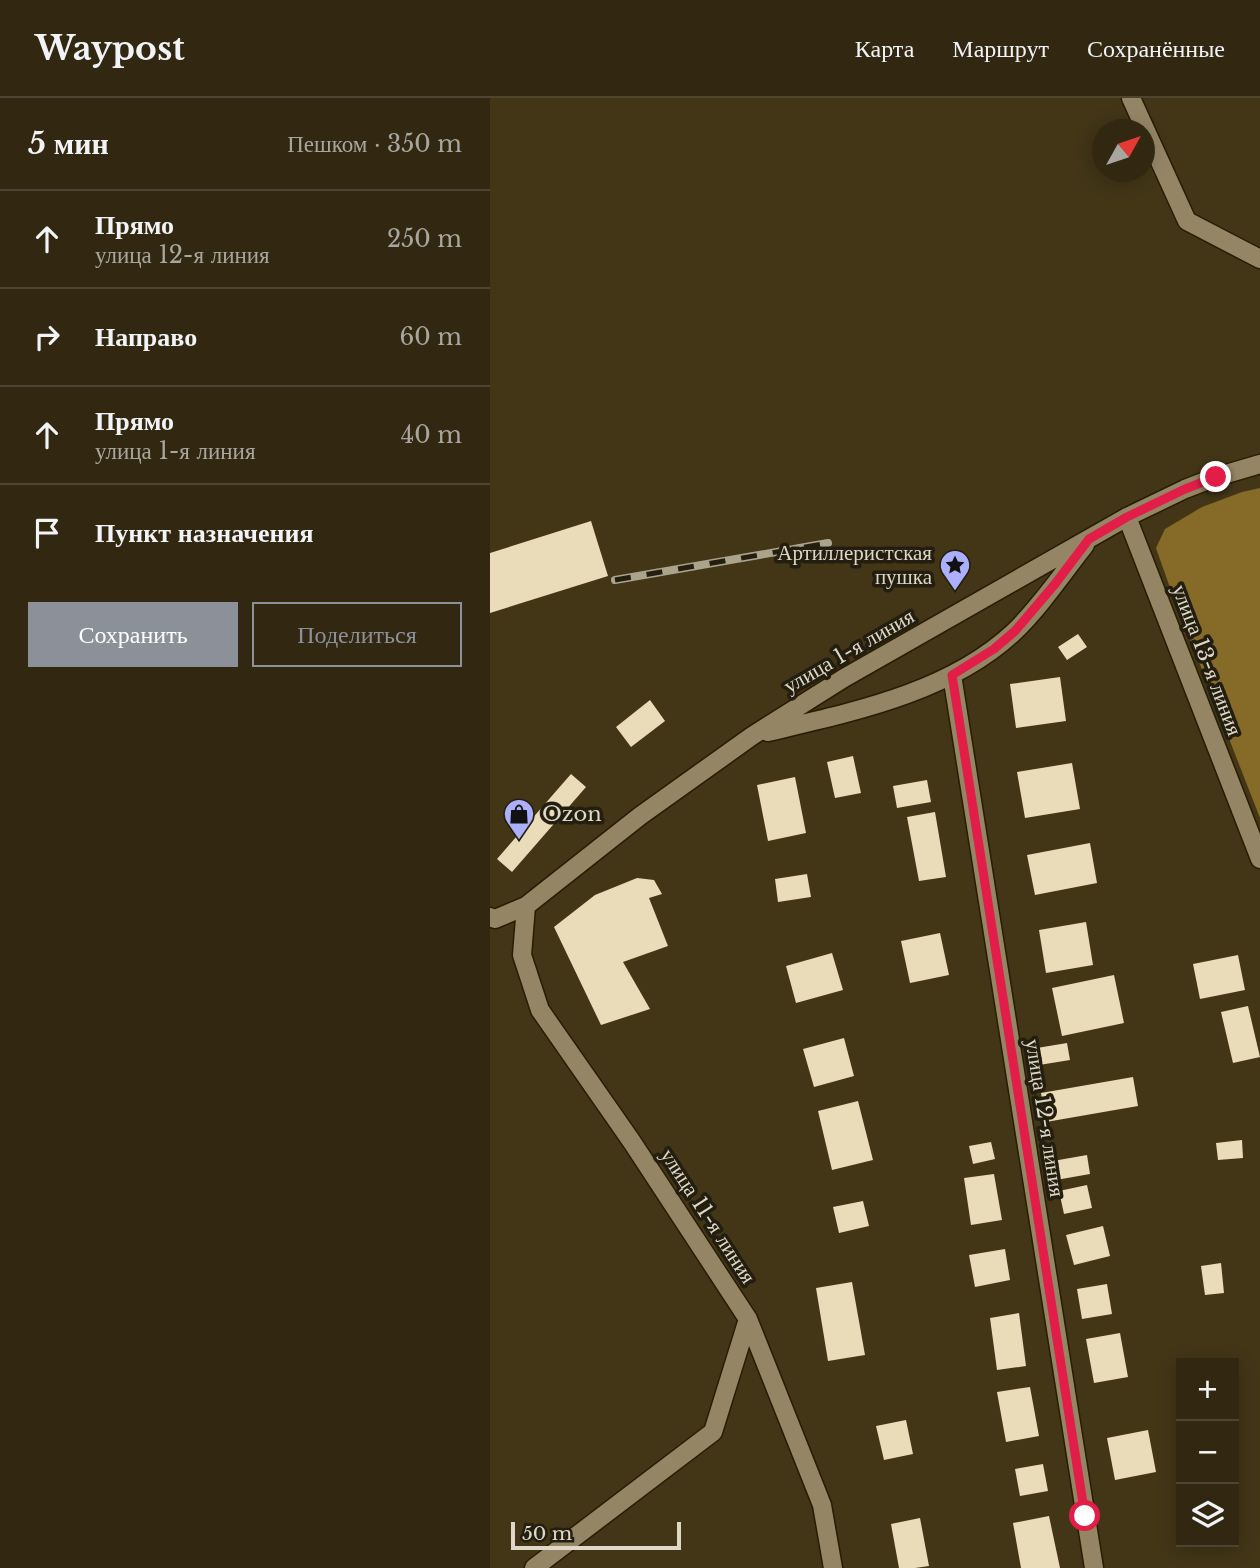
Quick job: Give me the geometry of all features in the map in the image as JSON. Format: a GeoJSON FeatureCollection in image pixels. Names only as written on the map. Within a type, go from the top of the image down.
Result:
{"type":"FeatureCollection","features":[{"type":"Feature","properties":{"kind":"street"},"geometry":{"type":"LineString","coordinates":[[1131,98],[1187,221],[1260,260]]}},
{"type":"Feature","properties":{"kind":"street","name":"улица 1-я линия"},"geometry":{"type":"LineString","coordinates":[[490,917],[495,919],[526,906],[640,816],[752,736],[844,678],[1127,517],[1185,489],[1260,464]]}},
{"type":"Feature","properties":{"kind":"street","name":"улица 13-я линия"},"geometry":{"type":"LineString","coordinates":[[1127,517],[1260,859]]}},
{"type":"Feature","properties":{"kind":"street"},"geometry":{"type":"LineString","coordinates":[[752,736],[851,712],[913,692],[952,675],[994,649],[1015,631],[1089,539]]}},
{"type":"Feature","properties":{"kind":"street","name":"улица 12-я линия"},"geometry":{"type":"LineString","coordinates":[[952,675],[1094,1568]]}},
{"type":"Feature","properties":{"kind":"street","name":"улица 11-я линия"},"geometry":{"type":"LineString","coordinates":[[526,906],[522,955],[540,1010],[632,1142],[748,1319],[822,1505],[833,1568]]}},
{"type":"Feature","properties":{"kind":"street"},"geometry":{"type":"LineString","coordinates":[[534,1568],[713,1432],[748,1319]]}},
{"type":"Feature","properties":{"kind":"shaded area"},"geometry":{"type":"Polygon","coordinates":[[[1260,488],[1260,818],[1156,548],[1165,529],[1202,507],[1260,488]]]}},
{"type":"Feature","properties":{"kind":"building"},"geometry":{"type":"Polygon","coordinates":[[[591,521],[608,576],[490,613],[490,553],[591,521]]]}},
{"type":"Feature","properties":{"kind":"building"},"geometry":{"type":"Polygon","coordinates":[[[1078,634],[1087,647],[1067,660],[1058,647],[1078,634]]]}},
{"type":"Feature","properties":{"kind":"building"},"geometry":{"type":"Polygon","coordinates":[[[1060,677],[1066,721],[1016,728],[1010,684],[1060,677]]]}},
{"type":"Feature","properties":{"kind":"building"},"geometry":{"type":"Polygon","coordinates":[[[650,700],[665,721],[631,747],[616,727],[650,700]]]}},
{"type":"Feature","properties":{"kind":"building"},"geometry":{"type":"Polygon","coordinates":[[[853,756],[861,793],[835,798],[827,762],[853,756]]]}},
{"type":"Feature","properties":{"kind":"building"},"geometry":{"type":"Polygon","coordinates":[[[1072,763],[1080,809],[1025,818],[1017,772],[1072,763]]]}},
{"type":"Feature","properties":{"kind":"building"},"geometry":{"type":"Polygon","coordinates":[[[571,774],[586,787],[512,872],[497,859],[571,774]]]}},
{"type":"Feature","properties":{"kind":"building"},"geometry":{"type":"Polygon","coordinates":[[[795,777],[806,833],[768,841],[757,785],[795,777]]]}},
{"type":"Feature","properties":{"kind":"building"},"geometry":{"type":"Polygon","coordinates":[[[927,780],[931,802],[897,808],[893,786],[927,780]]]}},
{"type":"Feature","properties":{"kind":"building"},"geometry":{"type":"Polygon","coordinates":[[[935,812],[946,877],[919,881],[907,817],[935,812]]]}},
{"type":"Feature","properties":{"kind":"building"},"geometry":{"type":"Polygon","coordinates":[[[1090,843],[1097,883],[1035,895],[1027,855],[1090,843]]]}},
{"type":"Feature","properties":{"kind":"building"},"geometry":{"type":"Polygon","coordinates":[[[807,874],[811,897],[778,902],[775,879],[807,874]]]}},
{"type":"Feature","properties":{"kind":"building"},"geometry":{"type":"Polygon","coordinates":[[[637,878],[654,880],[662,894],[649,898],[668,946],[623,962],[650,1009],[601,1025],[554,927],[595,895],[637,878]]]}},
{"type":"Feature","properties":{"kind":"building"},"geometry":{"type":"Polygon","coordinates":[[[1086,922],[1093,965],[1046,973],[1039,930],[1086,922]]]}},
{"type":"Feature","properties":{"kind":"building"},"geometry":{"type":"Polygon","coordinates":[[[940,933],[949,975],[910,983],[901,941],[940,933]]]}},
{"type":"Feature","properties":{"kind":"building"},"geometry":{"type":"Polygon","coordinates":[[[832,953],[843,990],[796,1003],[786,966],[832,953]]]}},
{"type":"Feature","properties":{"kind":"building"},"geometry":{"type":"Polygon","coordinates":[[[1238,955],[1245,990],[1200,999],[1193,964],[1238,955]]]}},
{"type":"Feature","properties":{"kind":"building"},"geometry":{"type":"Polygon","coordinates":[[[1114,975],[1124,1023],[1062,1036],[1052,988],[1114,975]]]}},
{"type":"Feature","properties":{"kind":"building"},"geometry":{"type":"Polygon","coordinates":[[[1248,1006],[1260,1057],[1233,1063],[1221,1012],[1248,1006]]]}},
{"type":"Feature","properties":{"kind":"building"},"geometry":{"type":"Polygon","coordinates":[[[844,1038],[854,1076],[814,1087],[803,1049],[844,1038]]]}},
{"type":"Feature","properties":{"kind":"building"},"geometry":{"type":"Polygon","coordinates":[[[1067,1043],[1070,1060],[1033,1066],[1031,1049],[1067,1043]]]}},
{"type":"Feature","properties":{"kind":"building"},"geometry":{"type":"Polygon","coordinates":[[[1133,1077],[1138,1106],[1046,1122],[1041,1093],[1133,1077]]]}},
{"type":"Feature","properties":{"kind":"building"},"geometry":{"type":"Polygon","coordinates":[[[858,1101],[873,1160],[832,1170],[818,1111],[858,1101]]]}},
{"type":"Feature","properties":{"kind":"building"},"geometry":{"type":"Polygon","coordinates":[[[1242,1140],[1243,1158],[1218,1160],[1216,1143],[1242,1140]]]}},
{"type":"Feature","properties":{"kind":"building"},"geometry":{"type":"Polygon","coordinates":[[[991,1142],[995,1159],[973,1164],[969,1146],[991,1142]]]}},
{"type":"Feature","properties":{"kind":"building"},"geometry":{"type":"Polygon","coordinates":[[[1087,1155],[1090,1174],[1056,1180],[1053,1161],[1087,1155]]]}},
{"type":"Feature","properties":{"kind":"building"},"geometry":{"type":"Polygon","coordinates":[[[994,1174],[1002,1220],[971,1225],[964,1178],[994,1174]]]}},
{"type":"Feature","properties":{"kind":"building"},"geometry":{"type":"Polygon","coordinates":[[[1087,1185],[1092,1208],[1064,1214],[1059,1191],[1087,1185]]]}},
{"type":"Feature","properties":{"kind":"building"},"geometry":{"type":"Polygon","coordinates":[[[863,1201],[869,1226],[839,1233],[833,1207],[863,1201]]]}},
{"type":"Feature","properties":{"kind":"building"},"geometry":{"type":"Polygon","coordinates":[[[1103,1226],[1110,1256],[1074,1265],[1066,1235],[1103,1226]]]}},
{"type":"Feature","properties":{"kind":"building"},"geometry":{"type":"Polygon","coordinates":[[[1005,1249],[1010,1280],[975,1287],[969,1255],[1005,1249]]]}},
{"type":"Feature","properties":{"kind":"building"},"geometry":{"type":"Polygon","coordinates":[[[1221,1263],[1224,1293],[1205,1295],[1201,1266],[1221,1263]]]}},
{"type":"Feature","properties":{"kind":"building"},"geometry":{"type":"Polygon","coordinates":[[[852,1282],[865,1355],[828,1361],[816,1288],[852,1282]]]}},
{"type":"Feature","properties":{"kind":"building"},"geometry":{"type":"Polygon","coordinates":[[[1107,1284],[1112,1314],[1082,1319],[1077,1289],[1107,1284]]]}},
{"type":"Feature","properties":{"kind":"building"},"geometry":{"type":"Polygon","coordinates":[[[1019,1313],[1026,1366],[997,1370],[990,1318],[1019,1313]]]}},
{"type":"Feature","properties":{"kind":"building"},"geometry":{"type":"Polygon","coordinates":[[[1120,1333],[1128,1377],[1094,1383],[1086,1339],[1120,1333]]]}},
{"type":"Feature","properties":{"kind":"building"},"geometry":{"type":"Polygon","coordinates":[[[1030,1387],[1039,1436],[1006,1442],[997,1392],[1030,1387]]]}},
{"type":"Feature","properties":{"kind":"building"},"geometry":{"type":"Polygon","coordinates":[[[906,1420],[913,1454],[884,1460],[876,1426],[906,1420]]]}},
{"type":"Feature","properties":{"kind":"building"},"geometry":{"type":"Polygon","coordinates":[[[1148,1430],[1156,1472],[1115,1480],[1107,1438],[1148,1430]]]}},
{"type":"Feature","properties":{"kind":"building"},"geometry":{"type":"Polygon","coordinates":[[[1043,1464],[1048,1491],[1020,1496],[1015,1469],[1043,1464]]]}},
{"type":"Feature","properties":{"kind":"building"},"geometry":{"type":"Polygon","coordinates":[[[1049,1516],[1060,1568],[1021,1568],[1013,1523],[1049,1516]]]}},
{"type":"Feature","properties":{"kind":"building"},"geometry":{"type":"Polygon","coordinates":[[[920,1518],[929,1566],[899,1568],[891,1524],[920,1518]]]}},
{"type":"Feature","properties":{"kind":"railway"},"geometry":{"type":"LineString","coordinates":[[615,580],[828,543]]}},
{"type":"Feature","properties":{"kind":"place","name":"Артиллеристская пушка"},"geometry":{"type":"Point","coordinates":[955,592]}},
{"type":"Feature","properties":{"kind":"place","name":"Ozon"},"geometry":{"type":"Point","coordinates":[519,841]}},
{"type":"Feature","properties":{"kind":"route"},"geometry":{"type":"LineString","coordinates":[[1085,1516],[952,675],[994,649],[1015,631],[1089,539],[1127,517],[1216,477]]}}]}
